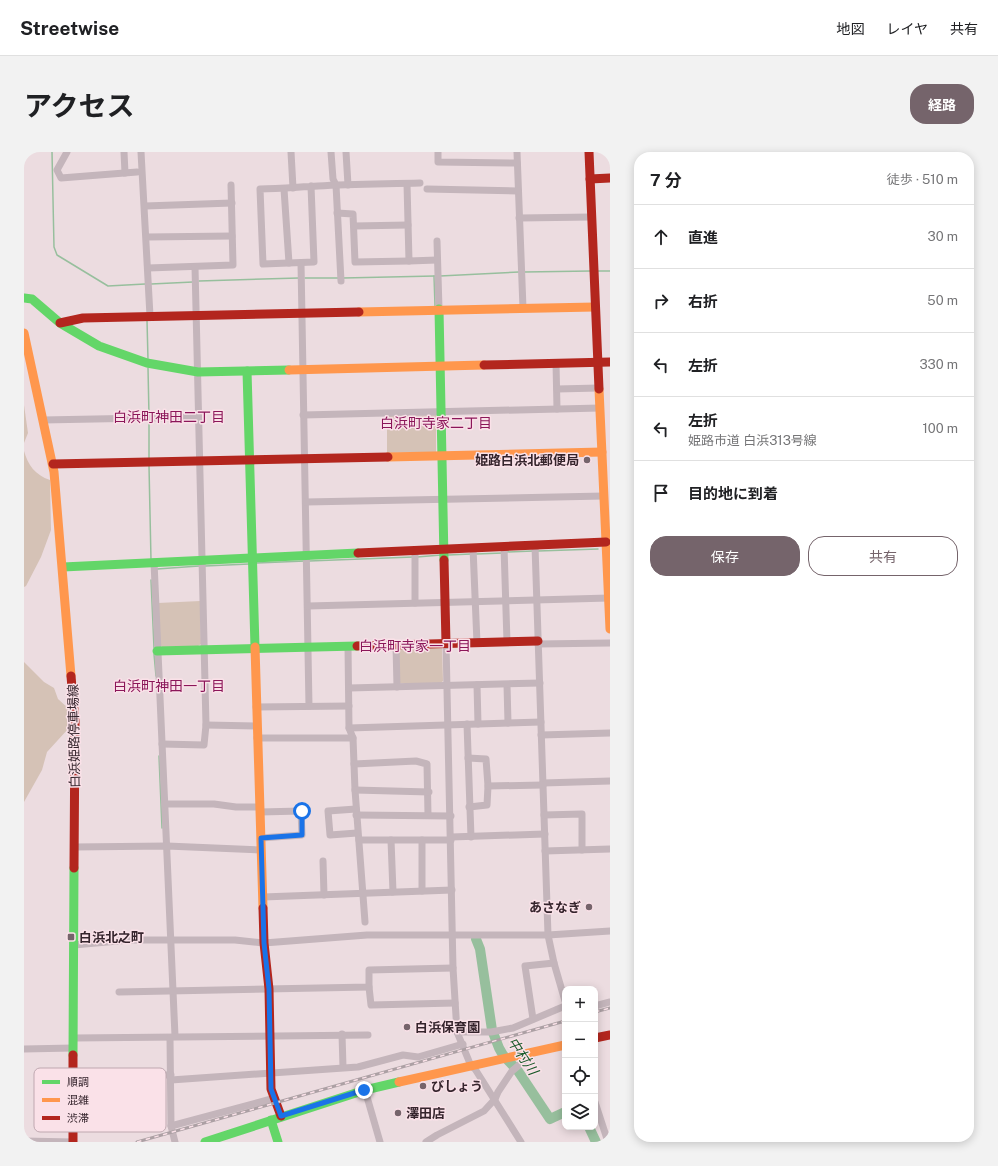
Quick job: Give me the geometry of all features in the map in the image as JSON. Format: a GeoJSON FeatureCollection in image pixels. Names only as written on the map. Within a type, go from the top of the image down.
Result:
{"type":"FeatureCollection","features":[{"type":"Feature","properties":{"kind":"street"},"geometry":{"type":"LineString","coordinates":[[67,152],[57,170],[61,178],[137,172]]}},
{"type":"Feature","properties":{"kind":"street"},"geometry":{"type":"LineString","coordinates":[[124,152],[125,173]]}},
{"type":"Feature","properties":{"kind":"street"},"geometry":{"type":"LineString","coordinates":[[141,152],[150,316]]}},
{"type":"Feature","properties":{"kind":"street"},"geometry":{"type":"LineString","coordinates":[[291,152],[293,188]]}},
{"type":"Feature","properties":{"kind":"street"},"geometry":{"type":"LineString","coordinates":[[331,152],[333,179],[336,185],[341,280]]}},
{"type":"Feature","properties":{"kind":"street"},"geometry":{"type":"LineString","coordinates":[[346,152],[348,185]]}},
{"type":"Feature","properties":{"kind":"street"},"geometry":{"type":"LineString","coordinates":[[438,152],[438,162],[517,162]]}},
{"type":"Feature","properties":{"kind":"street"},"geometry":{"type":"LineString","coordinates":[[517,152],[523,308]]}},
{"type":"Feature","properties":{"kind":"street"},"geometry":{"type":"LineString","coordinates":[[589,152],[600,408],[605,457],[604,496],[608,543],[610,629]]}},
{"type":"Feature","properties":{"kind":"street"},"geometry":{"type":"LineString","coordinates":[[590,179],[610,178]]}},
{"type":"Feature","properties":{"kind":"street"},"geometry":{"type":"LineString","coordinates":[[311,186],[314,262],[263,264],[260,189],[284,189],[311,186],[336,185],[420,183]]}},
{"type":"Feature","properties":{"kind":"street"},"geometry":{"type":"LineString","coordinates":[[407,184],[409,261]]}},
{"type":"Feature","properties":{"kind":"street"},"geometry":{"type":"LineString","coordinates":[[148,268],[233,265],[231,185]]}},
{"type":"Feature","properties":{"kind":"street"},"geometry":{"type":"LineString","coordinates":[[284,189],[289,263]]}},
{"type":"Feature","properties":{"kind":"street"},"geometry":{"type":"LineString","coordinates":[[427,189],[518,191]]}},
{"type":"Feature","properties":{"kind":"street"},"geometry":{"type":"LineString","coordinates":[[145,206],[232,203]]}},
{"type":"Feature","properties":{"kind":"street"},"geometry":{"type":"LineString","coordinates":[[338,213],[354,214],[355,262],[437,260]]}},
{"type":"Feature","properties":{"kind":"street"},"geometry":{"type":"LineString","coordinates":[[519,218],[592,218]]}},
{"type":"Feature","properties":{"kind":"street"},"geometry":{"type":"LineString","coordinates":[[354,226],[408,224]]}},
{"type":"Feature","properties":{"kind":"street"},"geometry":{"type":"LineString","coordinates":[[146,237],[232,236]]}},
{"type":"Feature","properties":{"kind":"street"},"geometry":{"type":"LineString","coordinates":[[437,241],[442,456],[439,499],[444,554],[451,816],[452,935],[457,1032],[471,1066],[475,1069],[495,1099],[521,1142]]}},
{"type":"Feature","properties":{"kind":"street"},"geometry":{"type":"LineString","coordinates":[[300,263],[309,706]]}},
{"type":"Feature","properties":{"kind":"street"},"geometry":{"type":"LineString","coordinates":[[162,744],[204,745],[206,726],[195,267]]}},
{"type":"Feature","properties":{"kind":"street"},"geometry":{"type":"LineString","coordinates":[[24,298],[32,299],[60,323],[99,346],[147,363],[198,372],[610,362]]}},
{"type":"Feature","properties":{"kind":"street"},"geometry":{"type":"LineString","coordinates":[[60,323],[83,318],[439,309],[595,307]]}},
{"type":"Feature","properties":{"kind":"street","name":"白浜姫路停車場線"},"geometry":{"type":"LineString","coordinates":[[24,333],[53,464],[76,722],[74,1068]]}},
{"type":"Feature","properties":{"kind":"street"},"geometry":{"type":"LineString","coordinates":[[556,363],[557,409]]}},
{"type":"Feature","properties":{"kind":"street"},"geometry":{"type":"LineString","coordinates":[[247,371],[264,943],[269,989],[271,1089],[281,1116]]}},
{"type":"Feature","properties":{"kind":"street"},"geometry":{"type":"LineString","coordinates":[[557,389],[599,388]]}},
{"type":"Feature","properties":{"kind":"street"},"geometry":{"type":"LineString","coordinates":[[303,415],[600,408]]}},
{"type":"Feature","properties":{"kind":"street"},"geometry":{"type":"LineString","coordinates":[[43,420],[198,417]]}},
{"type":"Feature","properties":{"kind":"street"},"geometry":{"type":"LineString","coordinates":[[53,464],[442,456],[605,457]]}},
{"type":"Feature","properties":{"kind":"street"},"geometry":{"type":"LineString","coordinates":[[306,502],[604,496]]}},
{"type":"Feature","properties":{"kind":"street"},"geometry":{"type":"LineString","coordinates":[[63,567],[202,564],[252,558],[306,555],[444,554],[473,548],[504,547],[535,550],[608,543]]}},
{"type":"Feature","properties":{"kind":"street"},"geometry":{"type":"LineString","coordinates":[[504,547],[507,642]]}},
{"type":"Feature","properties":{"kind":"street"},"geometry":{"type":"LineString","coordinates":[[473,548],[477,642]]}},
{"type":"Feature","properties":{"kind":"street"},"geometry":{"type":"LineString","coordinates":[[535,550],[548,935],[562,991]]}},
{"type":"Feature","properties":{"kind":"street"},"geometry":{"type":"LineString","coordinates":[[415,555],[415,603]]}},
{"type":"Feature","properties":{"kind":"street"},"geometry":{"type":"LineString","coordinates":[[153,565],[165,804],[165,846],[172,941],[173,990],[171,1126],[175,1142]]}},
{"type":"Feature","properties":{"kind":"street"},"geometry":{"type":"LineString","coordinates":[[308,606],[445,601],[609,598]]}},
{"type":"Feature","properties":{"kind":"street"},"geometry":{"type":"LineString","coordinates":[[158,651],[477,642],[610,643]]}},
{"type":"Feature","properties":{"kind":"street"},"geometry":{"type":"LineString","coordinates":[[396,645],[397,687]]}},
{"type":"Feature","properties":{"kind":"street"},"geometry":{"type":"LineString","coordinates":[[348,646],[349,728],[353,738],[356,812],[364,893],[365,922]]}},
{"type":"Feature","properties":{"kind":"street"},"geometry":{"type":"LineString","coordinates":[[349,688],[540,683]]}},
{"type":"Feature","properties":{"kind":"street"},"geometry":{"type":"LineString","coordinates":[[477,685],[478,724]]}},
{"type":"Feature","properties":{"kind":"street"},"geometry":{"type":"LineString","coordinates":[[507,685],[508,723]]}},
{"type":"Feature","properties":{"kind":"street"},"geometry":{"type":"LineString","coordinates":[[256,707],[349,706]]}},
{"type":"Feature","properties":{"kind":"street"},"geometry":{"type":"LineString","coordinates":[[349,728],[541,722]]}},
{"type":"Feature","properties":{"kind":"street"},"geometry":{"type":"LineString","coordinates":[[467,724],[471,837]]}},
{"type":"Feature","properties":{"kind":"street"},"geometry":{"type":"LineString","coordinates":[[206,726],[257,726]]}},
{"type":"Feature","properties":{"kind":"street"},"geometry":{"type":"LineString","coordinates":[[541,735],[610,733]]}},
{"type":"Feature","properties":{"kind":"street"},"geometry":{"type":"LineString","coordinates":[[257,738],[353,738]]}},
{"type":"Feature","properties":{"kind":"street"},"geometry":{"type":"LineString","coordinates":[[468,758],[486,759],[488,786],[487,805],[470,807]]}},
{"type":"Feature","properties":{"kind":"street"},"geometry":{"type":"LineString","coordinates":[[354,764],[424,762],[427,764],[428,816]]}},
{"type":"Feature","properties":{"kind":"street"},"geometry":{"type":"LineString","coordinates":[[488,786],[610,781]]}},
{"type":"Feature","properties":{"kind":"street"},"geometry":{"type":"LineString","coordinates":[[355,790],[428,792]]}},
{"type":"Feature","properties":{"kind":"street"},"geometry":{"type":"LineString","coordinates":[[165,804],[214,804],[260,810],[302,811],[302,835],[261,838]]}},
{"type":"Feature","properties":{"kind":"street"},"geometry":{"type":"LineString","coordinates":[[451,816],[328,811],[330,835],[391,840],[422,840],[545,834]]}},
{"type":"Feature","properties":{"kind":"street"},"geometry":{"type":"LineString","coordinates":[[544,814],[582,814],[582,850]]}},
{"type":"Feature","properties":{"kind":"street"},"geometry":{"type":"LineString","coordinates":[[391,840],[393,892]]}},
{"type":"Feature","properties":{"kind":"street"},"geometry":{"type":"LineString","coordinates":[[422,840],[422,891]]}},
{"type":"Feature","properties":{"kind":"street"},"geometry":{"type":"LineString","coordinates":[[74,848],[165,846],[262,850]]}},
{"type":"Feature","properties":{"kind":"street"},"geometry":{"type":"LineString","coordinates":[[545,851],[610,849]]}},
{"type":"Feature","properties":{"kind":"street"},"geometry":{"type":"LineString","coordinates":[[323,861],[324,895]]}},
{"type":"Feature","properties":{"kind":"street"},"geometry":{"type":"LineString","coordinates":[[263,897],[452,890]]}},
{"type":"Feature","properties":{"kind":"street"},"geometry":{"type":"LineString","coordinates":[[74,945],[129,940],[235,940],[264,943],[367,935],[548,935],[610,931]]}},
{"type":"Feature","properties":{"kind":"street"},"geometry":{"type":"LineString","coordinates":[[533,1019],[525,966],[554,963]]}},
{"type":"Feature","properties":{"kind":"street"},"geometry":{"type":"LineString","coordinates":[[453,968],[369,970],[369,987],[371,1005],[455,1003]]}},
{"type":"Feature","properties":{"kind":"street"},"geometry":{"type":"LineString","coordinates":[[119,992],[369,987]]}},
{"type":"Feature","properties":{"kind":"street"},"geometry":{"type":"LineString","coordinates":[[598,1005],[610,1002]]}},
{"type":"Feature","properties":{"kind":"street"},"geometry":{"type":"LineString","coordinates":[[457,1032],[491,1032],[513,1028],[562,1007]]}},
{"type":"Feature","properties":{"kind":"street"},"geometry":{"type":"LineString","coordinates":[[74,1038],[342,1034],[368,1035]]}},
{"type":"Feature","properties":{"kind":"street"},"geometry":{"type":"LineString","coordinates":[[342,1034],[343,1067]]}},
{"type":"Feature","properties":{"kind":"street"},"geometry":{"type":"LineString","coordinates":[[598,1037],[610,1035]]}},
{"type":"Feature","properties":{"kind":"street"},"geometry":{"type":"LineString","coordinates":[[166,1078],[358,1067],[403,1055],[418,1057],[463,1044]]}},
{"type":"Feature","properties":{"kind":"street"},"geometry":{"type":"LineString","coordinates":[[205,1142],[364,1090],[562,1046]]}},
{"type":"Feature","properties":{"kind":"street"},"geometry":{"type":"LineString","coordinates":[[24,1049],[73,1048]]}},
{"type":"Feature","properties":{"kind":"street"},"geometry":{"type":"LineString","coordinates":[[426,1142],[467,1118],[484,1111],[495,1099],[512,1071],[524,1061],[526,1054]]}},
{"type":"Feature","properties":{"kind":"street"},"geometry":{"type":"LineString","coordinates":[[364,1090],[380,1142]]}},
{"type":"Feature","properties":{"kind":"street"},"geometry":{"type":"LineString","coordinates":[[171,1126],[274,1098]]}},
{"type":"Feature","properties":{"kind":"street"},"geometry":{"type":"LineString","coordinates":[[598,1111],[608,1142]]}},
{"type":"Feature","properties":{"kind":"street"},"geometry":{"type":"LineString","coordinates":[[271,1120],[278,1142]]}},
{"type":"Feature","properties":{"kind":"street","name":"白浜姫路停車場線"},"geometry":{"type":"LineString","coordinates":[[73,1132],[73,1142]]}},
{"type":"Feature","properties":{"kind":"street"},"geometry":{"type":"LineString","coordinates":[[24,1141],[73,1142]]}},
{"type":"Feature","properties":{"kind":"shaded area"},"geometry":{"type":"Polygon","coordinates":[[[24,405],[28,433],[24,443],[24,405]]]}},
{"type":"Feature","properties":{"kind":"shaded area"},"geometry":{"type":"Polygon","coordinates":[[[436,415],[436,452],[387,453],[387,416],[436,415]]]}},
{"type":"Feature","properties":{"kind":"shaded area"},"geometry":{"type":"Polygon","coordinates":[[[24,451],[33,469],[40,475],[50,480],[51,530],[41,557],[26,586],[24,587],[24,451]]]}},
{"type":"Feature","properties":{"kind":"shaded area"},"geometry":{"type":"Polygon","coordinates":[[[200,601],[201,644],[198,646],[162,647],[160,644],[158,603],[200,601]]]}},
{"type":"Feature","properties":{"kind":"shaded area"},"geometry":{"type":"Polygon","coordinates":[[[397,647],[442,647],[443,681],[441,683],[399,683],[397,647]]]}},
{"type":"Feature","properties":{"kind":"shaded area"},"geometry":{"type":"Polygon","coordinates":[[[24,662],[44,682],[54,688],[58,699],[69,709],[68,729],[47,752],[42,770],[24,802],[24,662]]]}},
{"type":"Feature","properties":{"kind":"waterway"},"geometry":{"type":"LineString","coordinates":[[52,152],[54,247],[57,255],[108,286],[145,284]]}},
{"type":"Feature","properties":{"kind":"waterway"},"geometry":{"type":"LineString","coordinates":[[524,272],[591,271]]}},
{"type":"Feature","properties":{"kind":"waterway"},"geometry":{"type":"LineString","coordinates":[[598,271],[610,271]]}},
{"type":"Feature","properties":{"kind":"waterway"},"geometry":{"type":"LineString","coordinates":[[440,276],[519,272]]}},
{"type":"Feature","properties":{"kind":"waterway"},"geometry":{"type":"LineString","coordinates":[[434,276],[435,306]]}},
{"type":"Feature","properties":{"kind":"waterway"},"geometry":{"type":"LineString","coordinates":[[343,278],[435,276]]}},
{"type":"Feature","properties":{"kind":"waterway"},"geometry":{"type":"LineString","coordinates":[[199,281],[299,278]]}},
{"type":"Feature","properties":{"kind":"waterway"},"geometry":{"type":"LineString","coordinates":[[305,278],[339,278]]}},
{"type":"Feature","properties":{"kind":"waterway"},"geometry":{"type":"LineString","coordinates":[[151,284],[193,282]]}},
{"type":"Feature","properties":{"kind":"waterway"},"geometry":{"type":"LineString","coordinates":[[147,320],[148,360]]}},
{"type":"Feature","properties":{"kind":"waterway"},"geometry":{"type":"LineString","coordinates":[[148,368],[149,416]]}},
{"type":"Feature","properties":{"kind":"waterway"},"geometry":{"type":"LineString","coordinates":[[149,420],[149,458]]}},
{"type":"Feature","properties":{"kind":"waterway"},"geometry":{"type":"LineString","coordinates":[[149,466],[151,560]]}},
{"type":"Feature","properties":{"kind":"waterway"},"geometry":{"type":"LineString","coordinates":[[538,551],[598,549]]}},
{"type":"Feature","properties":{"kind":"waterway"},"geometry":{"type":"LineString","coordinates":[[506,552],[533,551]]}},
{"type":"Feature","properties":{"kind":"waterway"},"geometry":{"type":"LineString","coordinates":[[476,554],[503,553]]}},
{"type":"Feature","properties":{"kind":"waterway"},"geometry":{"type":"LineString","coordinates":[[448,555],[471,554]]}},
{"type":"Feature","properties":{"kind":"waterway"},"geometry":{"type":"LineString","coordinates":[[417,557],[441,555]]}},
{"type":"Feature","properties":{"kind":"waterway"},"geometry":{"type":"LineString","coordinates":[[309,561],[413,557]]}},
{"type":"Feature","properties":{"kind":"waterway"},"geometry":{"type":"LineString","coordinates":[[257,563],[305,561]]}},
{"type":"Feature","properties":{"kind":"waterway"},"geometry":{"type":"LineString","coordinates":[[205,566],[249,564]]}},
{"type":"Feature","properties":{"kind":"waterway"},"geometry":{"type":"LineString","coordinates":[[157,569],[199,566]]}},
{"type":"Feature","properties":{"kind":"waterway"},"geometry":{"type":"LineString","coordinates":[[151,580],[154,648]]}},
{"type":"Feature","properties":{"kind":"waterway"},"geometry":{"type":"LineString","coordinates":[[154,654],[156,676]]}},
{"type":"Feature","properties":{"kind":"waterway"},"geometry":{"type":"LineString","coordinates":[[159,756],[162,828]]}},
{"type":"Feature","properties":{"kind":"waterway","name":"中村川"},"geometry":{"type":"LineString","coordinates":[[476,939],[480,949],[492,1030],[499,1048],[503,1055],[518,1071],[550,1119],[562,1113]]}},
{"type":"Feature","properties":{"kind":"waterway","name":"中村川"},"geometry":{"type":"LineString","coordinates":[[590,1130],[596,1142]]}},
{"type":"Feature","properties":{"kind":"railway"},"geometry":{"type":"LineString","coordinates":[[598,1011],[610,1008]]}},
{"type":"Feature","properties":{"kind":"railway"},"geometry":{"type":"LineString","coordinates":[[137,1142],[562,1022]]}},
{"type":"Feature","properties":{"kind":"traffic: fast"},"geometry":{"type":"LineString","coordinates":[[24,298],[32,299],[60,323],[99,346],[147,363],[198,372],[289,370]]}},
{"type":"Feature","properties":{"kind":"traffic: fast"},"geometry":{"type":"LineString","coordinates":[[439,309],[444,560]]}},
{"type":"Feature","properties":{"kind":"traffic: fast"},"geometry":{"type":"LineString","coordinates":[[247,371],[255,647]]}},
{"type":"Feature","properties":{"kind":"traffic: fast"},"geometry":{"type":"LineString","coordinates":[[63,567],[358,553]]}},
{"type":"Feature","properties":{"kind":"traffic: fast"},"geometry":{"type":"LineString","coordinates":[[157,651],[357,646]]}},
{"type":"Feature","properties":{"kind":"traffic: fast"},"geometry":{"type":"LineString","coordinates":[[73,1055],[74,868]]}},
{"type":"Feature","properties":{"kind":"traffic: fast"},"geometry":{"type":"LineString","coordinates":[[205,1142],[365,1090],[399,1082]]}},
{"type":"Feature","properties":{"kind":"traffic: fast"},"geometry":{"type":"LineString","coordinates":[[271,1120],[278,1142]]}},
{"type":"Feature","properties":{"kind":"traffic: slow"},"geometry":{"type":"LineString","coordinates":[[359,312],[595,307]]}},
{"type":"Feature","properties":{"kind":"traffic: slow"},"geometry":{"type":"LineString","coordinates":[[24,333],[54,472],[71,676]]}},
{"type":"Feature","properties":{"kind":"traffic: slow"},"geometry":{"type":"LineString","coordinates":[[289,370],[484,365]]}},
{"type":"Feature","properties":{"kind":"traffic: slow"},"geometry":{"type":"LineString","coordinates":[[599,389],[610,629]]}},
{"type":"Feature","properties":{"kind":"traffic: slow"},"geometry":{"type":"LineString","coordinates":[[388,457],[602,452]]}},
{"type":"Feature","properties":{"kind":"traffic: slow"},"geometry":{"type":"LineString","coordinates":[[255,647],[263,908]]}},
{"type":"Feature","properties":{"kind":"traffic: slow"},"geometry":{"type":"LineString","coordinates":[[399,1082],[562,1046]]}},
{"type":"Feature","properties":{"kind":"traffic: jam"},"geometry":{"type":"LineString","coordinates":[[589,152],[599,389]]}},
{"type":"Feature","properties":{"kind":"traffic: jam"},"geometry":{"type":"LineString","coordinates":[[590,179],[610,178]]}},
{"type":"Feature","properties":{"kind":"traffic: jam"},"geometry":{"type":"LineString","coordinates":[[60,323],[83,318],[359,312]]}},
{"type":"Feature","properties":{"kind":"traffic: jam"},"geometry":{"type":"LineString","coordinates":[[484,365],[610,362]]}},
{"type":"Feature","properties":{"kind":"traffic: jam"},"geometry":{"type":"LineString","coordinates":[[53,464],[388,457]]}},
{"type":"Feature","properties":{"kind":"traffic: jam"},"geometry":{"type":"LineString","coordinates":[[358,553],[606,542]]}},
{"type":"Feature","properties":{"kind":"traffic: jam"},"geometry":{"type":"LineString","coordinates":[[444,560],[446,643]]}},
{"type":"Feature","properties":{"kind":"traffic: jam"},"geometry":{"type":"LineString","coordinates":[[357,646],[538,641]]}},
{"type":"Feature","properties":{"kind":"traffic: jam"},"geometry":{"type":"LineString","coordinates":[[71,676],[75,722],[74,868]]}},
{"type":"Feature","properties":{"kind":"traffic: jam"},"geometry":{"type":"LineString","coordinates":[[263,908],[264,943],[269,989],[271,1089],[281,1116]]}},
{"type":"Feature","properties":{"kind":"traffic: jam"},"geometry":{"type":"LineString","coordinates":[[598,1037],[610,1035]]}},
{"type":"Feature","properties":{"kind":"traffic: jam"},"geometry":{"type":"LineString","coordinates":[[73,1055],[73,1068]]}},
{"type":"Feature","properties":{"kind":"traffic: jam"},"geometry":{"type":"LineString","coordinates":[[73,1132],[73,1142]]}},
{"type":"Feature","properties":{"kind":"place","name":"姫路白浜北郵便局"},"geometry":{"type":"Point","coordinates":[587,460]}},
{"type":"Feature","properties":{"kind":"place","name":"あさなぎ"},"geometry":{"type":"Point","coordinates":[589,907]}},
{"type":"Feature","properties":{"kind":"place","name":"白浜北之町"},"geometry":{"type":"Point","coordinates":[71,937]}},
{"type":"Feature","properties":{"kind":"place","name":"白浜保育園"},"geometry":{"type":"Point","coordinates":[407,1027]}},
{"type":"Feature","properties":{"kind":"place","name":"びしょう"},"geometry":{"type":"Point","coordinates":[423,1086]}},
{"type":"Feature","properties":{"kind":"place","name":"澤田店"},"geometry":{"type":"Point","coordinates":[398,1113]}},
{"type":"Feature","properties":{"kind":"district","name":"白浜町神田二丁目"},"geometry":{"type":"Point","coordinates":[169,417]}},
{"type":"Feature","properties":{"kind":"district","name":"白浜町寺家二丁目"},"geometry":{"type":"Point","coordinates":[436,423]}},
{"type":"Feature","properties":{"kind":"district","name":"白浜町寺家一丁目"},"geometry":{"type":"Point","coordinates":[415,646]}},
{"type":"Feature","properties":{"kind":"district","name":"白浜町神田一丁目"},"geometry":{"type":"Point","coordinates":[169,686]}},
{"type":"Feature","properties":{"kind":"route"},"geometry":{"type":"LineString","coordinates":[[302,811],[302,835],[261,838],[264,943],[269,989],[271,1089],[281,1116],[364,1090]]}}]}
